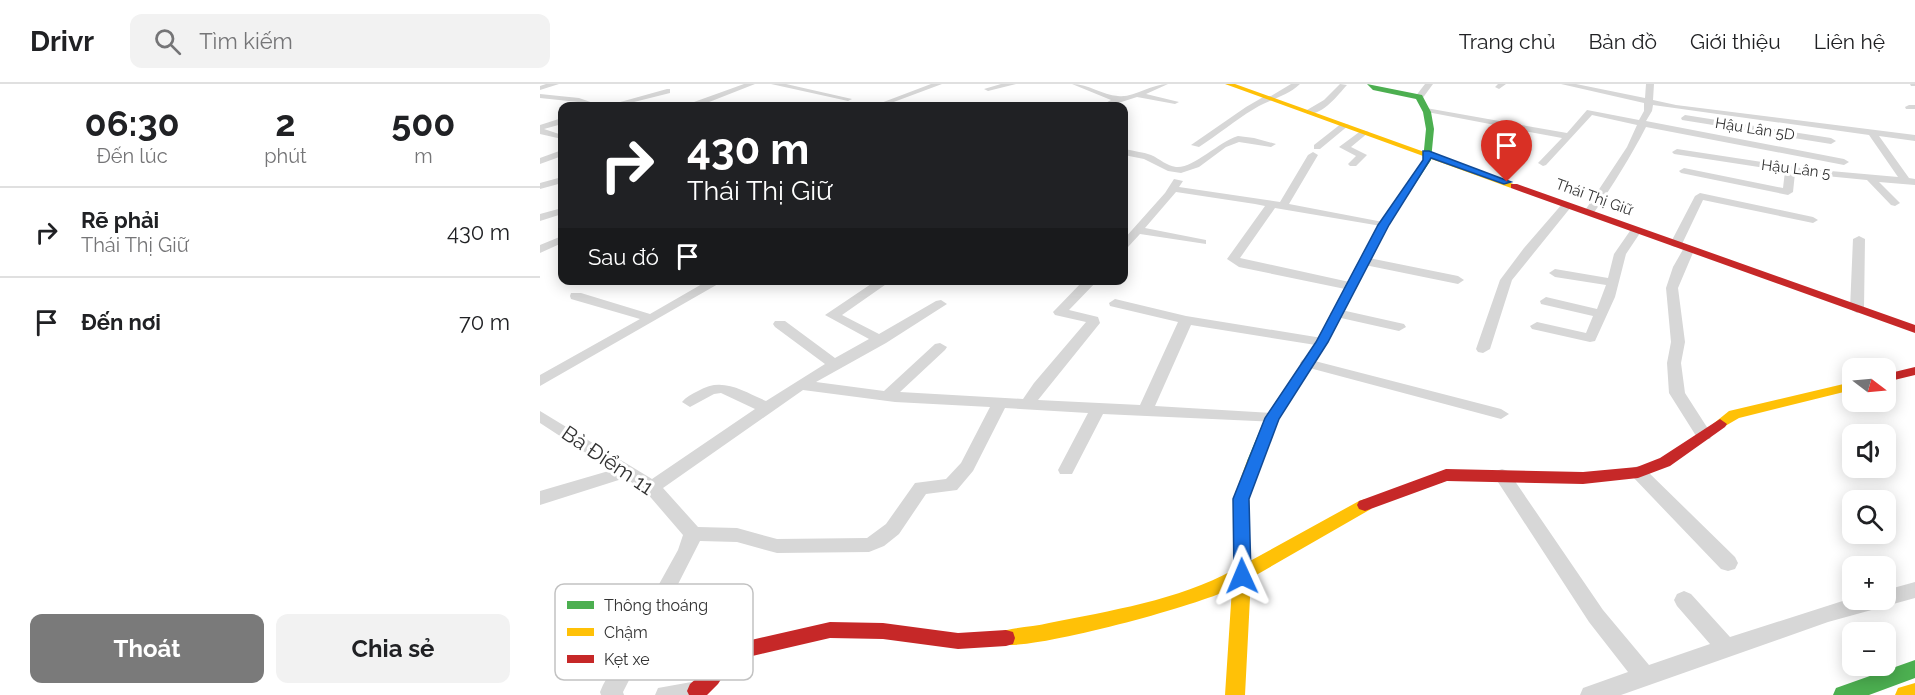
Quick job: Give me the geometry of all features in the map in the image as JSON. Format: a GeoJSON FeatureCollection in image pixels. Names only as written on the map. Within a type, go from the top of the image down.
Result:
{"type":"FeatureCollection","features":[{"type":"Feature","properties":{"kind":"main road","name":"Thái Thị Giữ"},"geometry":{"type":"LineString","coordinates":[[1228,84],[1915,329]]}},
{"type":"Feature","properties":{"kind":"main road"},"geometry":{"type":"LineString","coordinates":[[1235,695],[1242,576],[1241,499],[1272,418],[1322,342],[1383,225],[1427,160],[1426,153],[1430,138],[1426,111],[1419,98],[1376,88],[1370,84]]}},
{"type":"Feature","properties":{"kind":"main road"},"geometry":{"type":"LineString","coordinates":[[1896,375],[1915,370]]}},
{"type":"Feature","properties":{"kind":"main road"},"geometry":{"type":"LineString","coordinates":[[753,647],[830,630],[883,631],[958,641],[1023,637],[1112,618],[1212,591],[1371,502],[1446,475],[1583,478],[1638,472],[1665,462],[1734,414],[1842,388]]}},
{"type":"Feature","properties":{"kind":"main road"},"geometry":{"type":"LineString","coordinates":[[1843,695],[1915,669]]}},
{"type":"Feature","properties":{"kind":"main road"},"geometry":{"type":"LineString","coordinates":[[697,691],[709,680]]}},
{"type":"Feature","properties":{"kind":"main road"},"geometry":{"type":"LineString","coordinates":[[1905,695],[1915,692]]}},
{"type":"Feature","properties":{"kind":"street"},"geometry":{"type":"LineString","coordinates":[[540,88],[555,84]]}},
{"type":"Feature","properties":{"kind":"street"},"geometry":{"type":"LineString","coordinates":[[719,84],[737,89]]}},
{"type":"Feature","properties":{"kind":"street"},"geometry":{"type":"LineString","coordinates":[[702,102],[751,84]]}},
{"type":"Feature","properties":{"kind":"street"},"geometry":{"type":"LineString","coordinates":[[775,84],[848,99]]}},
{"type":"Feature","properties":{"kind":"street"},"geometry":{"type":"LineString","coordinates":[[888,102],[938,84]]}},
{"type":"Feature","properties":{"kind":"street"},"geometry":{"type":"LineString","coordinates":[[988,89],[1011,84]]}},
{"type":"Feature","properties":{"kind":"street"},"geometry":{"type":"LineString","coordinates":[[1076,84],[1117,99]]}},
{"type":"Feature","properties":{"kind":"street"},"geometry":{"type":"LineString","coordinates":[[1111,102],[1140,95],[1164,84]]}},
{"type":"Feature","properties":{"kind":"street"},"geometry":{"type":"LineString","coordinates":[[1196,145],[1211,136],[1232,118],[1296,84]]}},
{"type":"Feature","properties":{"kind":"street"},"geometry":{"type":"LineString","coordinates":[[1419,98],[1429,84]]}},
{"type":"Feature","properties":{"kind":"street"},"geometry":{"type":"LineString","coordinates":[[1565,84],[1649,102],[1872,134],[1915,138]]}},
{"type":"Feature","properties":{"kind":"street"},"geometry":{"type":"LineString","coordinates":[[1589,212],[1615,175],[1648,111],[1650,84]]}},
{"type":"Feature","properties":{"kind":"street"},"geometry":{"type":"LineString","coordinates":[[1310,112],[1327,102],[1342,85]]}},
{"type":"Feature","properties":{"kind":"street"},"geometry":{"type":"LineString","coordinates":[[625,102],[667,91]]}},
{"type":"Feature","properties":{"kind":"street"},"geometry":{"type":"LineString","coordinates":[[1140,95],[1175,102]]}},
{"type":"Feature","properties":{"kind":"street"},"geometry":{"type":"LineString","coordinates":[[540,96],[585,102]]}},
{"type":"Feature","properties":{"kind":"street"},"geometry":{"type":"LineString","coordinates":[[848,102],[859,98]]}},
{"type":"Feature","properties":{"kind":"street"},"geometry":{"type":"LineString","coordinates":[[1426,111],[1569,136]]}},
{"type":"Feature","properties":{"kind":"street"},"geometry":{"type":"LineString","coordinates":[[1543,163],[1590,112],[1844,162]]}},
{"type":"Feature","properties":{"kind":"street","name":"Hậu Lân 5D"},"geometry":{"type":"LineString","coordinates":[[1680,117],[1831,141]]}},
{"type":"Feature","properties":{"kind":"street"},"geometry":{"type":"LineString","coordinates":[[540,129],[558,122]]}},
{"type":"Feature","properties":{"kind":"street"},"geometry":{"type":"LineString","coordinates":[[1345,125],[1315,151],[1277,205],[1233,259],[1239,263],[1350,285]]}},
{"type":"Feature","properties":{"kind":"street"},"geometry":{"type":"LineString","coordinates":[[1503,153],[1522,127]]}},
{"type":"Feature","properties":{"kind":"street"},"geometry":{"type":"LineString","coordinates":[[1822,127],[1852,176]]}},
{"type":"Feature","properties":{"kind":"street"},"geometry":{"type":"LineString","coordinates":[[540,129],[558,136]]}},
{"type":"Feature","properties":{"kind":"street"},"geometry":{"type":"LineString","coordinates":[[1353,164],[1362,155],[1344,147],[1365,132]]}},
{"type":"Feature","properties":{"kind":"street"},"geometry":{"type":"LineString","coordinates":[[1872,134],[1910,181]]}},
{"type":"Feature","properties":{"kind":"street"},"geometry":{"type":"LineString","coordinates":[[1128,153],[1149,158],[1173,170],[1183,170],[1193,166],[1219,145],[1240,139],[1271,144]]}},
{"type":"Feature","properties":{"kind":"street"},"geometry":{"type":"LineString","coordinates":[[540,150],[558,154]]}},
{"type":"Feature","properties":{"kind":"street","name":"Hậu Lân 5"},"geometry":{"type":"LineString","coordinates":[[1677,152],[1790,169],[1910,181]]}},
{"type":"Feature","properties":{"kind":"street"},"geometry":{"type":"LineString","coordinates":[[540,161],[558,154]]}},
{"type":"Feature","properties":{"kind":"street"},"geometry":{"type":"LineString","coordinates":[[1684,171],[1788,192],[1790,169]]}},
{"type":"Feature","properties":{"kind":"street"},"geometry":{"type":"LineString","coordinates":[[1128,240],[1173,189],[1183,170]]}},
{"type":"Feature","properties":{"kind":"street"},"geometry":{"type":"LineString","coordinates":[[1870,178],[1895,203]]}},
{"type":"Feature","properties":{"kind":"street"},"geometry":{"type":"LineString","coordinates":[[540,186],[558,181]]}},
{"type":"Feature","properties":{"kind":"street"},"geometry":{"type":"LineString","coordinates":[[1173,189],[1277,205],[1383,225]]}},
{"type":"Feature","properties":{"kind":"street"},"geometry":{"type":"LineString","coordinates":[[1704,435],[1677,393],[1674,363],[1678,342],[1672,288],[1679,267],[1682,246],[1700,196],[1813,220]]}},
{"type":"Feature","properties":{"kind":"street"},"geometry":{"type":"LineString","coordinates":[[1483,349],[1506,280],[1528,250],[1567,205]]}},
{"type":"Feature","properties":{"kind":"street"},"geometry":{"type":"LineString","coordinates":[[540,218],[558,213]]}},
{"type":"Feature","properties":{"kind":"street"},"geometry":{"type":"LineString","coordinates":[[1137,230],[1202,242]]}},
{"type":"Feature","properties":{"kind":"street"},"geometry":{"type":"LineString","coordinates":[[1537,326],[1590,338],[1601,314],[1620,254],[1636,230]]}},
{"type":"Feature","properties":{"kind":"street"},"geometry":{"type":"LineString","coordinates":[[1857,309],[1859,239]]}},
{"type":"Feature","properties":{"kind":"street"},"geometry":{"type":"LineString","coordinates":[[540,249],[558,241]]}},
{"type":"Feature","properties":{"kind":"street"},"geometry":{"type":"LineString","coordinates":[[1364,261],[1458,280]]}},
{"type":"Feature","properties":{"kind":"street"},"geometry":{"type":"LineString","coordinates":[[1555,273],[1612,283]]}},
{"type":"Feature","properties":{"kind":"street"},"geometry":{"type":"LineString","coordinates":[[540,381],[705,285]]}},
{"type":"Feature","properties":{"kind":"street"},"geometry":{"type":"LineString","coordinates":[[878,285],[832,315],[881,340]]}},
{"type":"Feature","properties":{"kind":"street"},"geometry":{"type":"LineString","coordinates":[[1027,405],[1039,386],[1093,323],[1093,320],[1060,312],[1087,285]]}},
{"type":"Feature","properties":{"kind":"street"},"geometry":{"type":"LineString","coordinates":[[576,296],[650,318]]}},
{"type":"Feature","properties":{"kind":"street"},"geometry":{"type":"LineString","coordinates":[[1546,301],[1601,314]]}},
{"type":"Feature","properties":{"kind":"street"},"geometry":{"type":"LineString","coordinates":[[1115,303],[1186,320],[1322,342]]}},
{"type":"Feature","properties":{"kind":"street"},"geometry":{"type":"LineString","coordinates":[[652,487],[697,459],[800,385],[941,304]]}},
{"type":"Feature","properties":{"kind":"street"},"geometry":{"type":"LineString","coordinates":[[1337,313],[1399,327]]}},
{"type":"Feature","properties":{"kind":"street"},"geometry":{"type":"LineString","coordinates":[[1145,411],[1186,320]]}},
{"type":"Feature","properties":{"kind":"street"},"geometry":{"type":"LineString","coordinates":[[780,324],[835,364]]}},
{"type":"Feature","properties":{"kind":"street"},"geometry":{"type":"LineString","coordinates":[[887,396],[940,347]]}},
{"type":"Feature","properties":{"kind":"street"},"geometry":{"type":"LineString","coordinates":[[1307,363],[1500,414]]}},
{"type":"Feature","properties":{"kind":"street"},"geometry":{"type":"LineString","coordinates":[[800,385],[887,396],[1272,418]]}},
{"type":"Feature","properties":{"kind":"street"},"geometry":{"type":"LineString","coordinates":[[690,402],[710,390],[723,388],[767,408]]}},
{"type":"Feature","properties":{"kind":"street"},"geometry":{"type":"LineString","coordinates":[[669,584],[687,551],[693,534],[737,535],[777,546],[870,545],[880,542],[897,523],[921,488],[951,485],[967,467],[1001,402]]}},
{"type":"Feature","properties":{"kind":"street"},"geometry":{"type":"LineString","coordinates":[[1066,470],[1098,409]]}},
{"type":"Feature","properties":{"kind":"street","name":"Bà Điểm 11"},"geometry":{"type":"LineString","coordinates":[[540,416],[652,487],[693,534]]}},
{"type":"Feature","properties":{"kind":"street"},"geometry":{"type":"LineString","coordinates":[[540,498],[630,471]]}},
{"type":"Feature","properties":{"kind":"street"},"geometry":{"type":"LineString","coordinates":[[1638,472],[1728,563]]}},
{"type":"Feature","properties":{"kind":"street"},"geometry":{"type":"LineString","coordinates":[[1502,475],[1596,616],[1644,676]]}},
{"type":"Feature","properties":{"kind":"street"},"geometry":{"type":"LineString","coordinates":[[1896,595],[1915,590]]}},
{"type":"Feature","properties":{"kind":"street"},"geometry":{"type":"LineString","coordinates":[[1684,600],[1726,648]]}},
{"type":"Feature","properties":{"kind":"street"},"geometry":{"type":"LineString","coordinates":[[1591,695],[1842,609]]}},
{"type":"Feature","properties":{"kind":"street"},"geometry":{"type":"LineString","coordinates":[[613,695],[611,692],[617,680]]}},
{"type":"Feature","properties":{"kind":"street"},"geometry":{"type":"LineString","coordinates":[[666,695],[697,691]]}},
{"type":"Feature","properties":{"kind":"traffic: fast"},"geometry":{"type":"LineString","coordinates":[[1255,461],[1272,418],[1322,342],[1383,225],[1427,160],[1430,129],[1427,112],[1419,97],[1376,88],[1370,84]]}},
{"type":"Feature","properties":{"kind":"traffic: fast"},"geometry":{"type":"LineString","coordinates":[[1843,695],[1915,669]]}},
{"type":"Feature","properties":{"kind":"traffic: slow"},"geometry":{"type":"LineString","coordinates":[[1228,84],[1514,186]]}},
{"type":"Feature","properties":{"kind":"traffic: slow"},"geometry":{"type":"LineString","coordinates":[[1720,424],[1734,414],[1842,388]]}},
{"type":"Feature","properties":{"kind":"traffic: slow"},"geometry":{"type":"LineString","coordinates":[[1235,695],[1242,576],[1241,499],[1255,461]]}},
{"type":"Feature","properties":{"kind":"traffic: slow"},"geometry":{"type":"LineString","coordinates":[[1006,638],[1023,637],[1112,618],[1212,591],[1365,505]]}},
{"type":"Feature","properties":{"kind":"traffic: slow"},"geometry":{"type":"LineString","coordinates":[[1905,695],[1915,692]]}},
{"type":"Feature","properties":{"kind":"traffic: jam"},"geometry":{"type":"LineString","coordinates":[[1514,186],[1915,329]]}},
{"type":"Feature","properties":{"kind":"traffic: jam"},"geometry":{"type":"LineString","coordinates":[[1896,376],[1915,371]]}},
{"type":"Feature","properties":{"kind":"traffic: jam"},"geometry":{"type":"LineString","coordinates":[[1365,505],[1446,475],[1583,478],[1638,472],[1665,462],[1720,424]]}},
{"type":"Feature","properties":{"kind":"traffic: jam"},"geometry":{"type":"LineString","coordinates":[[753,647],[830,630],[883,631],[958,641],[1006,638]]}},
{"type":"Feature","properties":{"kind":"traffic: jam"},"geometry":{"type":"LineString","coordinates":[[697,691],[709,680]]}},
{"type":"Feature","properties":{"kind":"route"},"geometry":{"type":"LineString","coordinates":[[1242,576],[1241,499],[1272,418],[1322,342],[1383,225],[1427,160],[1426,153],[1507,182]]}}]}
